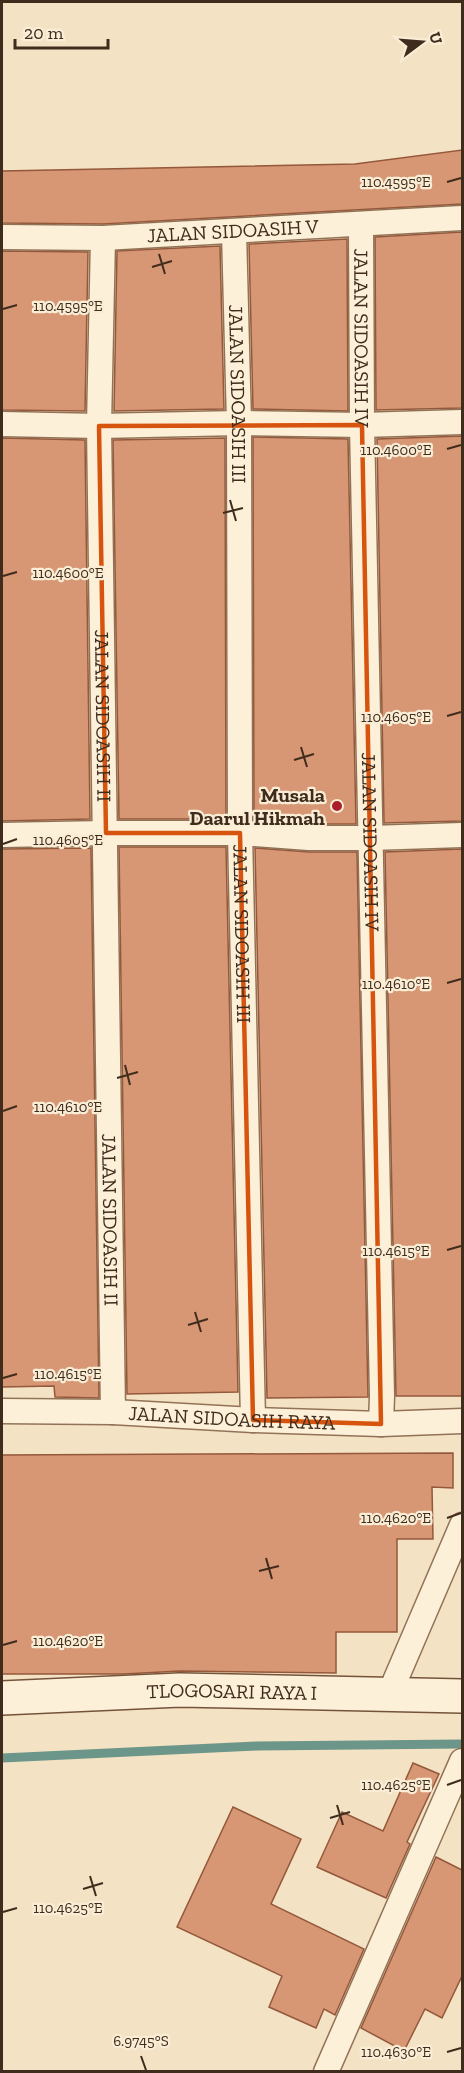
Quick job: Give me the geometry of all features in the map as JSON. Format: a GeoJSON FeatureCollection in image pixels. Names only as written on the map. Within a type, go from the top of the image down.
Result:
{"type":"FeatureCollection","features":[{"type":"Feature","properties":{"kind":"street","name":"JALAN SIDOASIH V"},"geometry":{"type":"LineString","coordinates":[[2,237],[102,238],[462,218]]}},
{"type":"Feature","properties":{"kind":"street","name":"JALAN SIDOASIH IV"},"geometry":{"type":"LineString","coordinates":[[361,224],[362,425],[381,1424]]}},
{"type":"Feature","properties":{"kind":"street","name":"JALAN SIDOASIH III"},"geometry":{"type":"LineString","coordinates":[[234,232],[239,423],[240,833],[253,1420]]}},
{"type":"Feature","properties":{"kind":"street","name":"JALAN SIDOASIH II"},"geometry":{"type":"LineString","coordinates":[[102,238],[99,426],[114,1412]]}},
{"type":"Feature","properties":{"kind":"street"},"geometry":{"type":"LineString","coordinates":[[2,424],[362,425],[462,422]]}},
{"type":"Feature","properties":{"kind":"street"},"geometry":{"type":"LineString","coordinates":[[2,836],[240,833],[309,838],[371,838],[462,835]]}},
{"type":"Feature","properties":{"kind":"street","name":"JALAN SIDOASIH RAYA"},"geometry":{"type":"LineString","coordinates":[[2,1411],[114,1412],[381,1424],[462,1421]]}},
{"type":"Feature","properties":{"kind":"street"},"geometry":{"type":"LineString","coordinates":[[389,1695],[462,1525]]}},
{"type":"Feature","properties":{"kind":"street","name":"TLOGOSARI RAYA I"},"geometry":{"type":"LineString","coordinates":[[2,1698],[180,1689],[462,1696]]}},
{"type":"Feature","properties":{"kind":"street"},"geometry":{"type":"LineString","coordinates":[[326,2072],[462,1761]]}},
{"type":"Feature","properties":{"kind":"highlighted area"},"geometry":{"type":"Polygon","coordinates":[[[362,425],[381,1424],[253,1420],[240,833],[106,833],[99,426],[362,425]]]}},
{"type":"Feature","properties":{"kind":"building"},"geometry":{"type":"Polygon","coordinates":[[[462,150],[462,204],[103,224],[2,223],[2,171],[355,164],[462,150]]]}},
{"type":"Feature","properties":{"kind":"building"},"geometry":{"type":"Polygon","coordinates":[[[462,232],[462,408],[376,410],[375,237],[462,232]]]}},
{"type":"Feature","properties":{"kind":"building"},"geometry":{"type":"Polygon","coordinates":[[[347,239],[348,411],[253,409],[249,244],[347,239]]]}},
{"type":"Feature","properties":{"kind":"building"},"geometry":{"type":"Polygon","coordinates":[[[220,246],[224,409],[114,411],[117,251],[220,246]]]}},
{"type":"Feature","properties":{"kind":"building"},"geometry":{"type":"Polygon","coordinates":[[[2,251],[88,252],[85,411],[2,410],[2,251]]]}},
{"type":"Feature","properties":{"kind":"building"},"geometry":{"type":"Polygon","coordinates":[[[462,436],[462,821],[384,823],[377,439],[462,436]]]}},
{"type":"Feature","properties":{"kind":"building"},"geometry":{"type":"Polygon","coordinates":[[[253,437],[348,439],[356,824],[310,824],[254,820],[253,437]]]}},
{"type":"Feature","properties":{"kind":"building"},"geometry":{"type":"Polygon","coordinates":[[[2,438],[85,440],[90,819],[2,821],[2,438]]]}},
{"type":"Feature","properties":{"kind":"building"},"geometry":{"type":"Polygon","coordinates":[[[225,438],[226,819],[119,819],[113,440],[225,438]]]}},
{"type":"Feature","properties":{"kind":"building"},"geometry":{"type":"Polygon","coordinates":[[[119,847],[226,847],[238,1392],[127,1394],[119,847]]]}},
{"type":"Feature","properties":{"kind":"building"},"geometry":{"type":"Polygon","coordinates":[[[91,848],[99,1398],[55,1397],[54,1386],[2,1387],[2,849],[91,848]]]}},
{"type":"Feature","properties":{"kind":"building"},"geometry":{"type":"Polygon","coordinates":[[[255,848],[309,852],[357,852],[368,1397],[267,1398],[255,848]]]}},
{"type":"Feature","properties":{"kind":"building"},"geometry":{"type":"Polygon","coordinates":[[[462,849],[462,1396],[396,1396],[385,852],[462,849]]]}},
{"type":"Feature","properties":{"kind":"building"},"geometry":{"type":"Polygon","coordinates":[[[453,1453],[453,1488],[432,1487],[433,1539],[397,1539],[397,1632],[336,1632],[336,1673],[180,1671],[124,1674],[2,1674],[2,1455],[453,1453]]]}},
{"type":"Feature","properties":{"kind":"building"},"geometry":{"type":"Polygon","coordinates":[[[413,1763],[439,1774],[407,1842],[410,1844],[386,1898],[317,1867],[342,1812],[383,1831],[413,1763]]]}},
{"type":"Feature","properties":{"kind":"building"},"geometry":{"type":"Polygon","coordinates":[[[233,1807],[301,1839],[271,1904],[364,1949],[335,2015],[324,2009],[316,2028],[269,2007],[282,1976],[177,1927],[233,1807]]]}},
{"type":"Feature","properties":{"kind":"building"},"geometry":{"type":"Polygon","coordinates":[[[436,1857],[462,1870],[462,1976],[442,2018],[425,2009],[404,2051],[361,2028],[436,1857]]]}},
{"type":"Feature","properties":{"kind":"waterway"},"geometry":{"type":"LineString","coordinates":[[2,1758],[257,1746],[462,1744]]}},
{"type":"Feature","properties":{"kind":"place","name":"Musala Daarul Hikmah"},"geometry":{"type":"Point","coordinates":[337,806]}}]}
